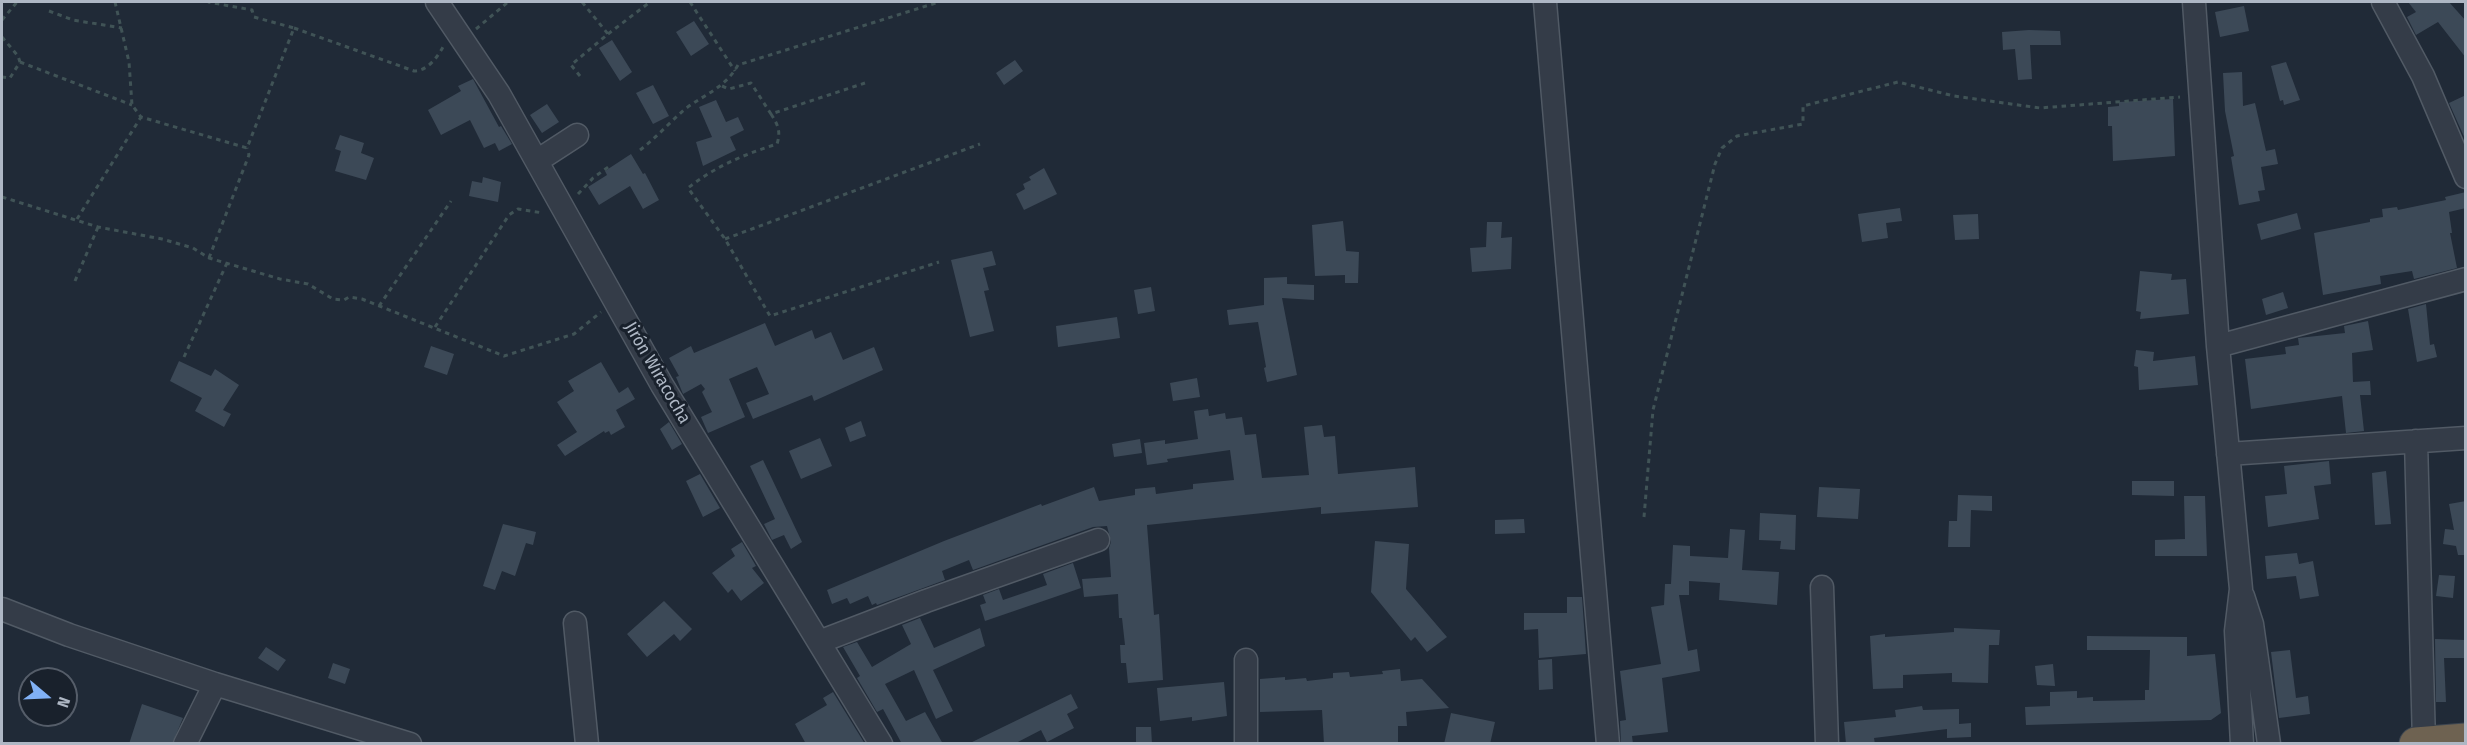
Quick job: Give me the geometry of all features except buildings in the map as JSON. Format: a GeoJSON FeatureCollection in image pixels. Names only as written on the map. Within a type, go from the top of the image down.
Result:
{"type":"FeatureCollection","features":[{"type":"Feature","properties":{"kind":"street","name":"Jirón Wiracocha"},"geometry":{"type":"LineString","coordinates":[[437,2],[499,94],[537,161],[555,210],[615,301],[662,385],[881,744]]}},
{"type":"Feature","properties":{"kind":"street"},"geometry":{"type":"LineString","coordinates":[[1545,2],[1608,744]]}},
{"type":"Feature","properties":{"kind":"street"},"geometry":{"type":"LineString","coordinates":[[2194,2],[2218,346],[2241,589],[2252,624],[2269,744]]}},
{"type":"Feature","properties":{"kind":"street"},"geometry":{"type":"LineString","coordinates":[[2383,2],[2423,76],[2466,177]]}},
{"type":"Feature","properties":{"kind":"street"},"geometry":{"type":"LineString","coordinates":[[537,161],[577,135]]}},
{"type":"Feature","properties":{"kind":"street"},"geometry":{"type":"LineString","coordinates":[[2218,346],[2466,279]]}},
{"type":"Feature","properties":{"kind":"street"},"geometry":{"type":"LineString","coordinates":[[2228,454],[2466,438]]}},
{"type":"Feature","properties":{"kind":"street"},"geometry":{"type":"LineString","coordinates":[[2416,441],[2438,742]]}},
{"type":"Feature","properties":{"kind":"street"},"geometry":{"type":"LineString","coordinates":[[819,642],[926,600],[1098,540]]}},
{"type":"Feature","properties":{"kind":"street"},"geometry":{"type":"LineString","coordinates":[[1822,587],[1827,744]]}},
{"type":"Feature","properties":{"kind":"street"},"geometry":{"type":"LineString","coordinates":[[2241,589],[2236,631],[2242,744]]}},
{"type":"Feature","properties":{"kind":"street"},"geometry":{"type":"LineString","coordinates":[[2,609],[69,635],[215,684],[403,743]]}},
{"type":"Feature","properties":{"kind":"street"},"geometry":{"type":"LineString","coordinates":[[575,623],[587,744]]}},
{"type":"Feature","properties":{"kind":"street"},"geometry":{"type":"LineString","coordinates":[[1246,660],[1246,744]]}},
{"type":"Feature","properties":{"kind":"street"},"geometry":{"type":"LineString","coordinates":[[185,744],[215,684]]}},
{"type":"Feature","properties":{"kind":"path"},"geometry":{"type":"LineString","coordinates":[[2,20],[17,2]]}},
{"type":"Feature","properties":{"kind":"path"},"geometry":{"type":"LineString","coordinates":[[115,2],[131,80],[132,105]]}},
{"type":"Feature","properties":{"kind":"path"},"geometry":{"type":"LineString","coordinates":[[208,2],[252,10],[254,17],[294,28],[414,71],[421,71],[460,34],[508,2]]}},
{"type":"Feature","properties":{"kind":"path"},"geometry":{"type":"LineString","coordinates":[[582,2],[608,34]]}},
{"type":"Feature","properties":{"kind":"path"},"geometry":{"type":"LineString","coordinates":[[580,76],[571,65],[650,2]]}},
{"type":"Feature","properties":{"kind":"path"},"geometry":{"type":"LineString","coordinates":[[690,2],[735,71]]}},
{"type":"Feature","properties":{"kind":"path"},"geometry":{"type":"LineString","coordinates":[[640,150],[686,108],[722,86],[738,65],[939,2]]}},
{"type":"Feature","properties":{"kind":"path"},"geometry":{"type":"LineString","coordinates":[[49,11],[73,20],[122,28]]}},
{"type":"Feature","properties":{"kind":"path"},"geometry":{"type":"LineString","coordinates":[[208,258],[249,155],[247,148],[294,28]]}},
{"type":"Feature","properties":{"kind":"path"},"geometry":{"type":"LineString","coordinates":[[2,37],[18,56],[20,62]]}},
{"type":"Feature","properties":{"kind":"path"},"geometry":{"type":"LineString","coordinates":[[20,62],[132,105],[141,117],[247,148]]}},
{"type":"Feature","properties":{"kind":"path"},"geometry":{"type":"LineString","coordinates":[[2,77],[10,78],[20,62]]}},
{"type":"Feature","properties":{"kind":"path"},"geometry":{"type":"LineString","coordinates":[[1644,517],[1653,410],[1663,378],[1715,164],[1722,148],[1737,136],[1803,124],[1803,106],[1898,82],[1954,96],[2040,108],[2200,96]]}},
{"type":"Feature","properties":{"kind":"path"},"geometry":{"type":"LineString","coordinates":[[722,86],[729,89],[751,83],[778,124],[780,134],[777,144],[739,157],[688,188],[725,239],[770,316],[939,261]]}},
{"type":"Feature","properties":{"kind":"path"},"geometry":{"type":"LineString","coordinates":[[771,114],[865,83]]}},
{"type":"Feature","properties":{"kind":"path"},"geometry":{"type":"LineString","coordinates":[[76,220],[141,117]]}},
{"type":"Feature","properties":{"kind":"path"},"geometry":{"type":"LineString","coordinates":[[725,239],[980,144]]}},
{"type":"Feature","properties":{"kind":"path"},"geometry":{"type":"LineString","coordinates":[[435,328],[509,215],[518,209],[555,210],[578,194],[593,178],[611,165]]}},
{"type":"Feature","properties":{"kind":"path"},"geometry":{"type":"LineString","coordinates":[[2,196],[98,227],[162,239],[193,248],[208,258],[280,279],[308,284],[333,298],[344,300],[349,297],[380,306],[504,356],[574,334],[615,301]]}},
{"type":"Feature","properties":{"kind":"path"},"geometry":{"type":"LineString","coordinates":[[380,306],[451,201]]}},
{"type":"Feature","properties":{"kind":"path"},"geometry":{"type":"LineString","coordinates":[[75,281],[98,227]]}},
{"type":"Feature","properties":{"kind":"path"},"geometry":{"type":"LineString","coordinates":[[184,357],[227,263]]}}]}
